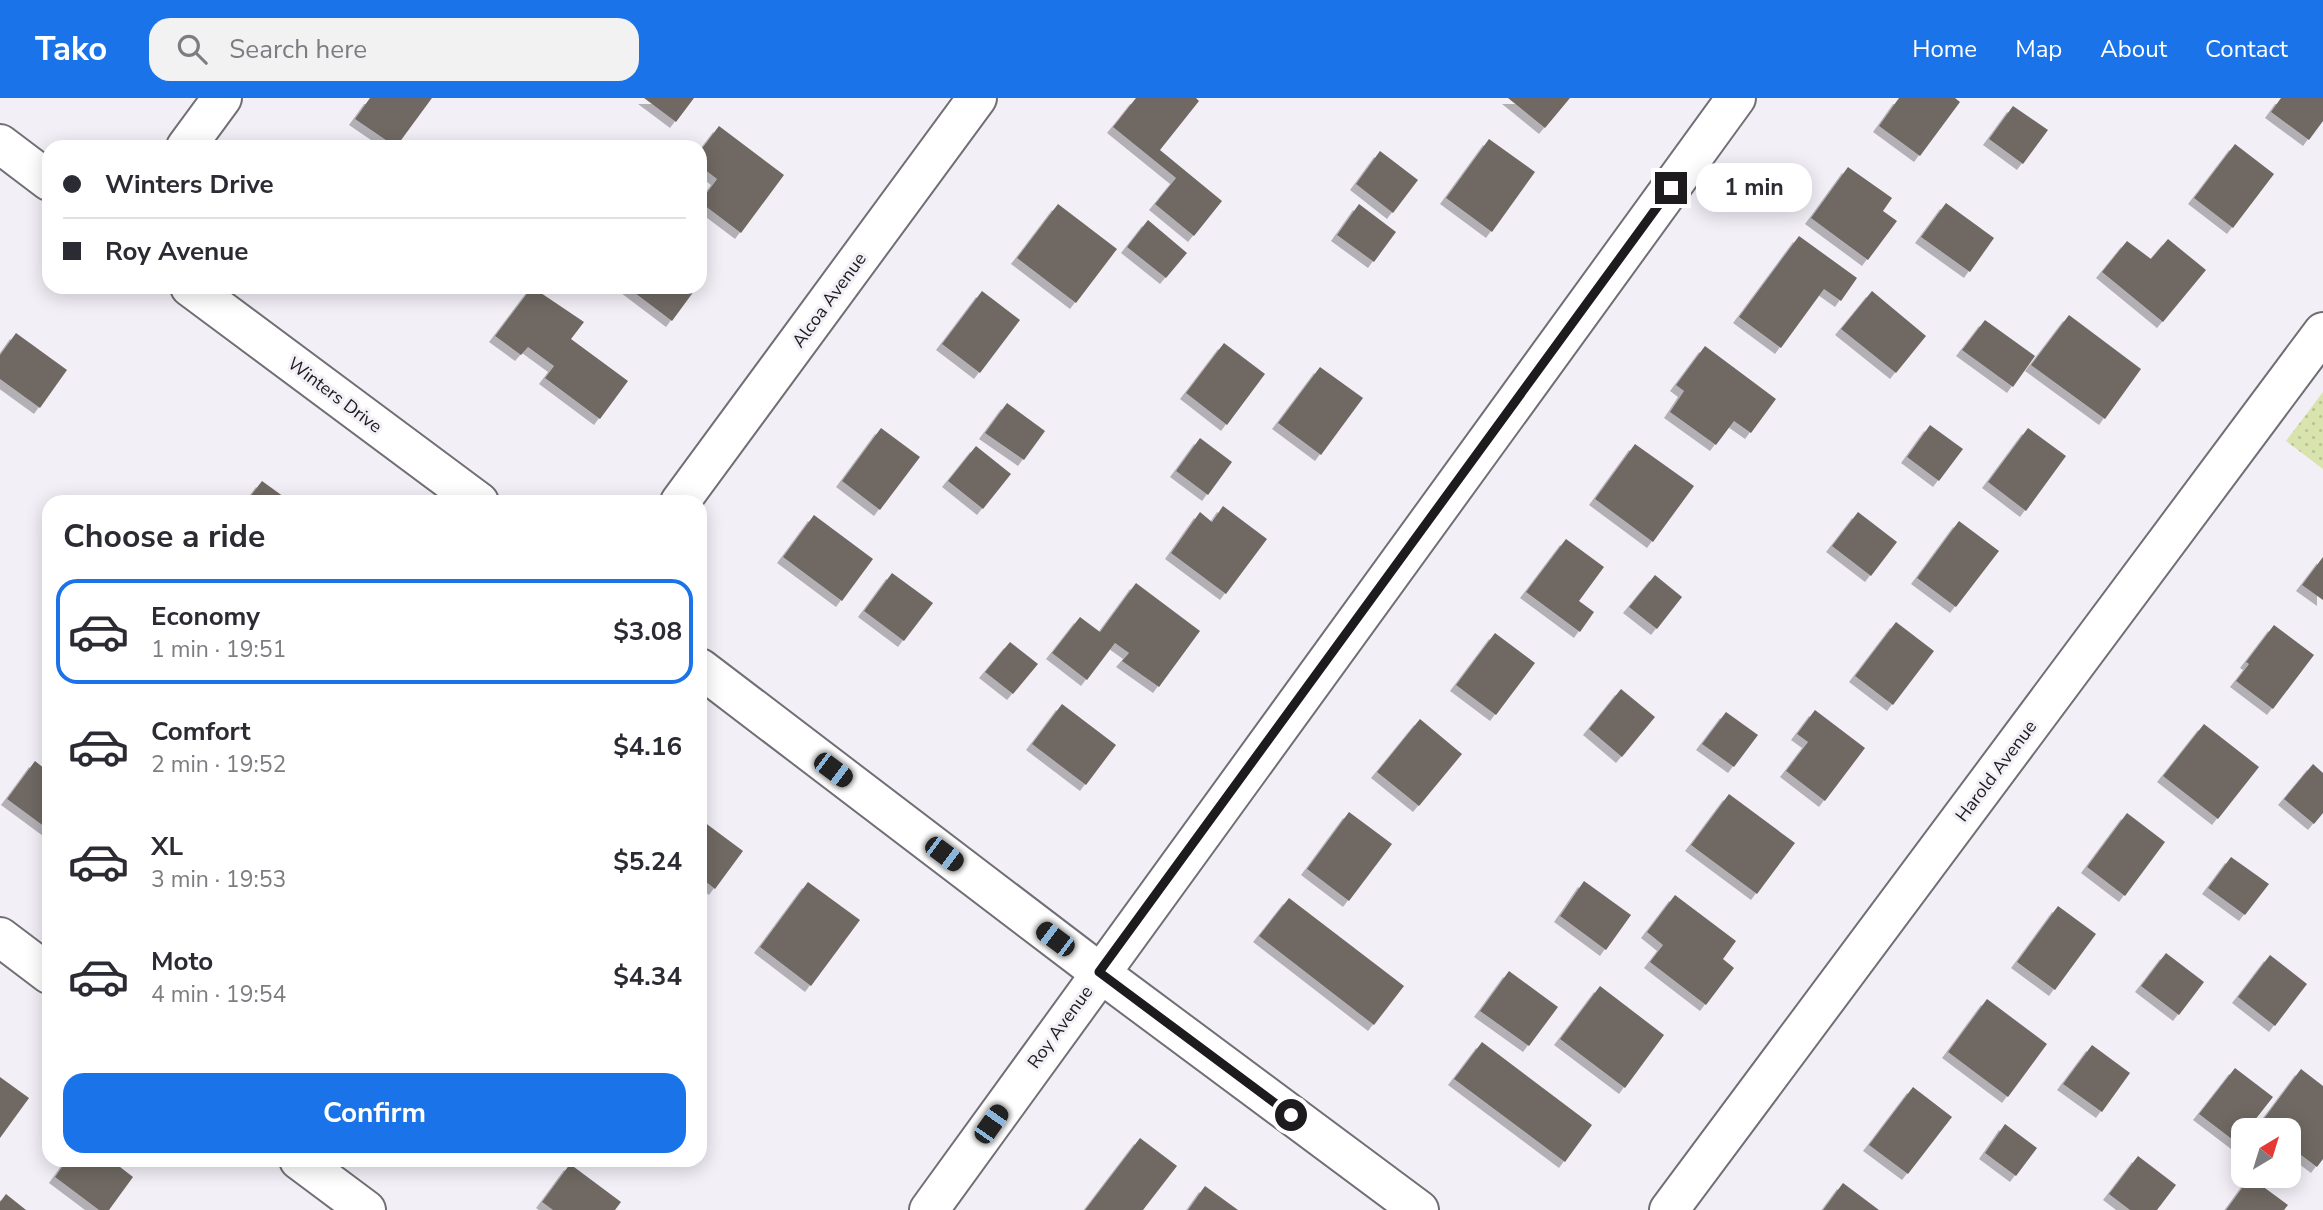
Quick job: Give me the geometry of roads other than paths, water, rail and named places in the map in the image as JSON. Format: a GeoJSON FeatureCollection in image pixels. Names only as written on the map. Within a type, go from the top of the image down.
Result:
{"type":"FeatureCollection","features":[{"type":"Feature","properties":{"kind":"street"},"geometry":{"type":"LineString","coordinates":[[191,140],[222,98]]}},
{"type":"Feature","properties":{"kind":"street","name":"Alcoa Avenue"},"geometry":{"type":"LineString","coordinates":[[685,495],[977,98]]}},
{"type":"Feature","properties":{"kind":"street","name":"Roy Avenue"},"geometry":{"type":"LineString","coordinates":[[929,1210],[1099,972],[1736,98]]}},
{"type":"Feature","properties":{"kind":"street"},"geometry":{"type":"LineString","coordinates":[[0,144],[42,176]]}},
{"type":"Feature","properties":{"kind":"street","name":"Winters Drive"},"geometry":{"type":"LineString","coordinates":[[199,294],[470,495]]}},
{"type":"Feature","properties":{"kind":"street","name":"Harold Avenue"},"geometry":{"type":"LineString","coordinates":[[1669,1210],[2323,332]]}},
{"type":"Feature","properties":{"kind":"street"},"geometry":{"type":"LineString","coordinates":[[707,673],[1099,972],[1419,1210]]}},
{"type":"Feature","properties":{"kind":"street"},"geometry":{"type":"LineString","coordinates":[[0,937],[42,969]]}},
{"type":"Feature","properties":{"kind":"street"},"geometry":{"type":"LineString","coordinates":[[308,1167],[366,1210]]}}]}
